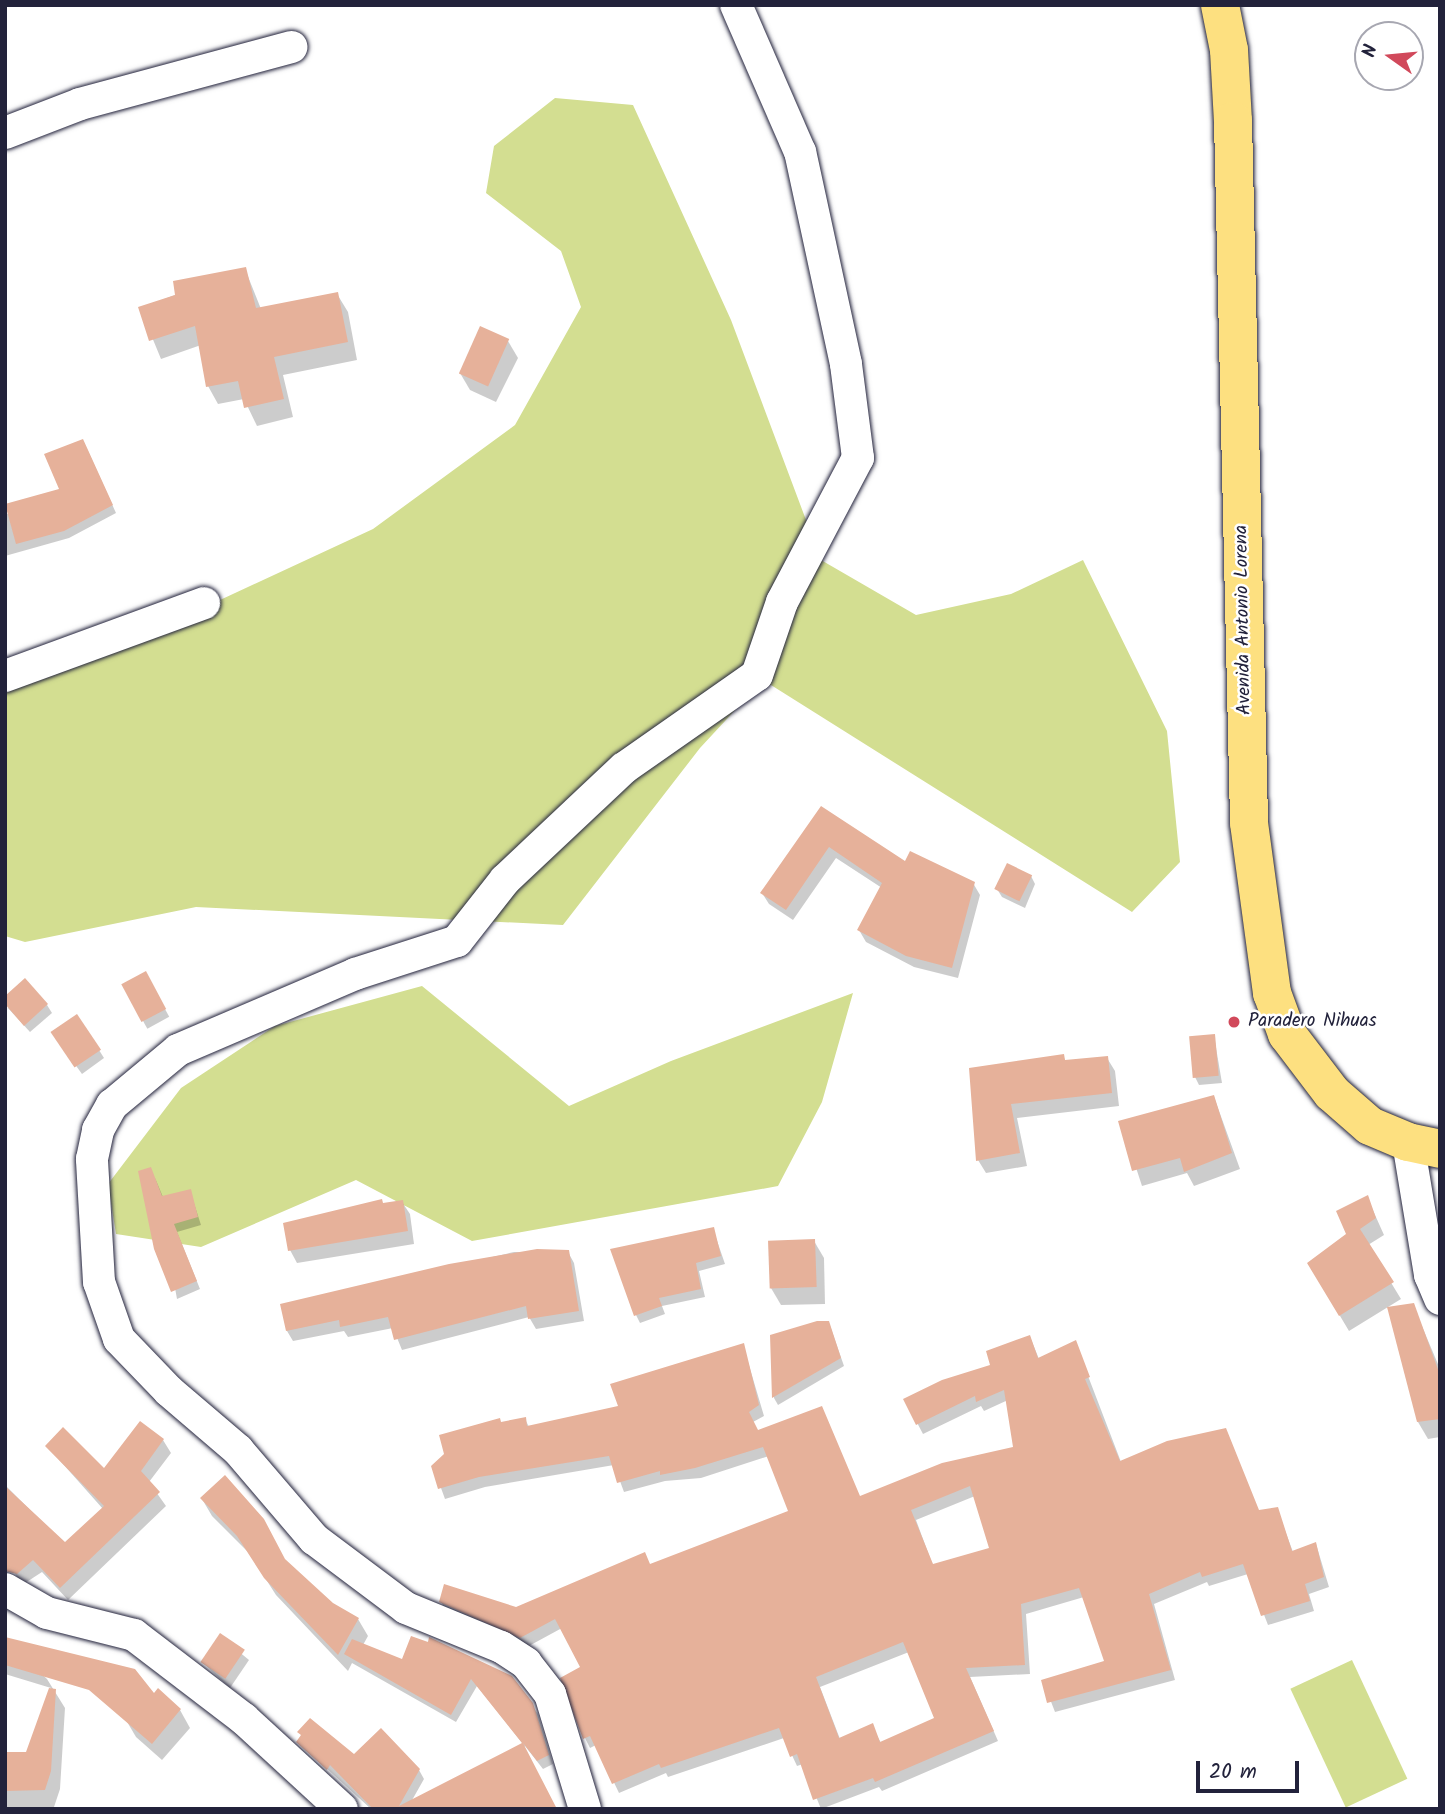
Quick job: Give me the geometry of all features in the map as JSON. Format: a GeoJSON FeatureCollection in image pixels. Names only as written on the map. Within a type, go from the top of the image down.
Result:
{"type":"FeatureCollection","features":[{"type":"Feature","properties":{"kind":"highway","name":"Avenida Antonio Lorena"},"geometry":{"type":"LineString","coordinates":[[1220,5],[1229,50],[1233,121],[1249,823],[1272,993],[1287,1034],[1332,1093],[1370,1126],[1424,1146]]}},
{"type":"Feature","properties":{"kind":"street"},"geometry":{"type":"LineString","coordinates":[[586,1809],[550,1695],[526,1663],[501,1647],[406,1608],[314,1539],[244,1457],[169,1391],[119,1339],[99,1282],[92,1159],[98,1130],[112,1105],[178,1050],[355,974],[457,941],[505,880],[624,768],[757,676],[782,603],[858,458],[846,364],[800,152],[737,5]]}},
{"type":"Feature","properties":{"kind":"street"},"geometry":{"type":"LineString","coordinates":[[5,133],[80,104],[291,47]]}},
{"type":"Feature","properties":{"kind":"street"},"geometry":{"type":"LineString","coordinates":[[5,676],[204,603]]}},
{"type":"Feature","properties":{"kind":"street"},"geometry":{"type":"LineString","coordinates":[[1424,1146],[1430,1275],[1440,1299]]}},
{"type":"Feature","properties":{"kind":"street"},"geometry":{"type":"LineString","coordinates":[[5,1589],[47,1613],[134,1635],[244,1719],[342,1809]]}},
{"type":"Feature","properties":{"kind":"green space"},"geometry":{"type":"Polygon","coordinates":[[[555,98],[633,105],[731,320],[821,560],[916,615],[1011,594],[1083,560],[1167,731],[1180,862],[1132,912],[763,680],[700,748],[563,925],[196,907],[25,942],[5,936],[5,692],[76,667],[373,529],[515,425],[581,307],[561,251],[486,193],[494,146],[555,98]]]}},
{"type":"Feature","properties":{"kind":"green space"},"geometry":{"type":"Polygon","coordinates":[[[422,986],[569,1106],[671,1061],[853,993],[822,1102],[778,1186],[472,1241],[356,1180],[201,1247],[116,1234],[108,1184],[181,1088],[275,1026],[422,986]]]}},
{"type":"Feature","properties":{"kind":"green space"},"geometry":{"type":"Polygon","coordinates":[[[1352,1660],[1407,1779],[1346,1807],[1290,1689],[1352,1660]]]}},
{"type":"Feature","properties":{"kind":"building"},"geometry":{"type":"Polygon","coordinates":[[[246,267],[256,308],[338,292],[348,342],[274,357],[284,399],[244,408],[238,381],[206,387],[195,326],[149,341],[138,307],[175,295],[173,281],[246,267]]]}},
{"type":"Feature","properties":{"kind":"building"},"geometry":{"type":"Polygon","coordinates":[[[480,326],[509,339],[488,387],[459,374],[480,326]]]}},
{"type":"Feature","properties":{"kind":"building"},"geometry":{"type":"Polygon","coordinates":[[[83,439],[113,505],[64,531],[16,544],[5,504],[59,489],[44,454],[83,439]]]}},
{"type":"Feature","properties":{"kind":"building"},"geometry":{"type":"Polygon","coordinates":[[[821,806],[905,861],[910,851],[975,882],[952,968],[906,956],[857,930],[882,883],[829,847],[786,910],[760,893],[821,806]]]}},
{"type":"Feature","properties":{"kind":"building"},"geometry":{"type":"Polygon","coordinates":[[[1007,863],[1032,875],[1019,901],[994,889],[1007,863]]]}},
{"type":"Feature","properties":{"kind":"building"},"geometry":{"type":"Polygon","coordinates":[[[146,971],[166,1009],[141,1022],[121,984],[146,971]]]}},
{"type":"Feature","properties":{"kind":"building"},"geometry":{"type":"Polygon","coordinates":[[[25,978],[48,1004],[24,1026],[5,1004],[5,996],[25,978]]]}},
{"type":"Feature","properties":{"kind":"building"},"geometry":{"type":"Polygon","coordinates":[[[77,1014],[101,1050],[75,1068],[50,1032],[77,1014]]]}},
{"type":"Feature","properties":{"kind":"building"},"geometry":{"type":"Polygon","coordinates":[[[1215,1034],[1219,1076],[1193,1078],[1189,1036],[1215,1034]]]}},
{"type":"Feature","properties":{"kind":"building"},"geometry":{"type":"Polygon","coordinates":[[[1064,1054],[1065,1060],[1108,1056],[1112,1093],[1011,1104],[1020,1153],[976,1161],[969,1068],[1064,1054]]]}},
{"type":"Feature","properties":{"kind":"building"},"geometry":{"type":"Polygon","coordinates":[[[1214,1095],[1232,1153],[1184,1172],[1180,1158],[1132,1171],[1118,1121],[1214,1095]]]}},
{"type":"Feature","properties":{"kind":"building"},"geometry":{"type":"Polygon","coordinates":[[[151,1167],[162,1196],[191,1189],[198,1217],[174,1224],[197,1281],[171,1292],[154,1249],[138,1171],[151,1167]]]}},
{"type":"Feature","properties":{"kind":"building"},"geometry":{"type":"Polygon","coordinates":[[[1368,1195],[1376,1218],[1360,1229],[1394,1282],[1339,1316],[1307,1263],[1346,1234],[1336,1211],[1368,1195]]]}},
{"type":"Feature","properties":{"kind":"building"},"geometry":{"type":"Polygon","coordinates":[[[382,1199],[383,1203],[403,1200],[408,1231],[288,1251],[283,1223],[382,1199]]]}},
{"type":"Feature","properties":{"kind":"building"},"geometry":{"type":"Polygon","coordinates":[[[714,1227],[721,1256],[696,1263],[701,1289],[659,1298],[662,1306],[634,1316],[610,1249],[714,1227]]]}},
{"type":"Feature","properties":{"kind":"building"},"geometry":{"type":"Polygon","coordinates":[[[815,1239],[817,1287],[770,1289],[768,1241],[815,1239]]]}},
{"type":"Feature","properties":{"kind":"building"},"geometry":{"type":"Polygon","coordinates":[[[537,1249],[569,1250],[579,1311],[528,1319],[526,1306],[394,1340],[388,1317],[340,1327],[339,1320],[286,1331],[280,1304],[449,1264],[537,1249]]]}},
{"type":"Feature","properties":{"kind":"building"},"geometry":{"type":"Polygon","coordinates":[[[1414,1303],[1440,1375],[1440,1419],[1417,1422],[1387,1307],[1414,1303]]]}},
{"type":"Feature","properties":{"kind":"building"},"geometry":{"type":"Polygon","coordinates":[[[817,1321],[829,1321],[841,1358],[772,1398],[770,1335],[817,1321]]]}},
{"type":"Feature","properties":{"kind":"building"},"geometry":{"type":"Polygon","coordinates":[[[1030,1335],[1038,1358],[1076,1340],[1090,1377],[1085,1379],[1120,1461],[1167,1441],[1226,1428],[1259,1510],[1278,1507],[1292,1551],[1316,1542],[1324,1577],[1305,1584],[1310,1601],[1261,1616],[1243,1564],[1202,1577],[1200,1572],[1149,1594],[1171,1670],[1047,1703],[1041,1680],[1104,1661],[1079,1588],[1021,1604],[1025,1665],[966,1668],[994,1731],[875,1782],[873,1778],[813,1800],[797,1754],[790,1757],[779,1728],[661,1768],[659,1764],[612,1784],[590,1736],[583,1739],[560,1678],[580,1667],[555,1619],[520,1638],[439,1602],[444,1584],[516,1607],[645,1552],[650,1564],[788,1511],[763,1447],[695,1468],[660,1475],[660,1471],[617,1483],[609,1456],[479,1477],[438,1489],[431,1466],[444,1454],[439,1435],[500,1418],[501,1422],[526,1417],[527,1426],[618,1406],[610,1384],[744,1343],[759,1405],[749,1412],[758,1430],[822,1406],[860,1496],[942,1463],[1013,1447],[1004,1390],[976,1402],[975,1396],[916,1425],[903,1399],[942,1380],[990,1365],[986,1351],[1030,1335]],[[970,1486],[911,1510],[933,1564],[989,1548],[970,1486]],[[903,1642],[816,1677],[839,1738],[873,1723],[880,1742],[934,1718],[903,1642]]]}},
{"type":"Feature","properties":{"kind":"building"},"geometry":{"type":"Polygon","coordinates":[[[140,1421],[164,1439],[141,1471],[160,1492],[60,1588],[33,1560],[17,1574],[5,1571],[5,1486],[65,1542],[104,1506],[45,1446],[63,1427],[104,1468],[140,1421]]]}},
{"type":"Feature","properties":{"kind":"building"},"geometry":{"type":"Polygon","coordinates":[[[225,1475],[264,1519],[285,1559],[333,1603],[359,1618],[338,1655],[264,1578],[237,1536],[200,1498],[225,1475]]]}},
{"type":"Feature","properties":{"kind":"building"},"geometry":{"type":"Polygon","coordinates":[[[220,1633],[245,1650],[225,1679],[200,1662],[220,1633]]]}},
{"type":"Feature","properties":{"kind":"building"},"geometry":{"type":"Polygon","coordinates":[[[411,1636],[428,1642],[429,1637],[512,1676],[533,1703],[549,1755],[537,1761],[523,1743],[557,1809],[373,1809],[330,1765],[327,1770],[296,1742],[301,1735],[297,1732],[310,1718],[354,1754],[381,1728],[420,1769],[399,1806],[522,1743],[471,1679],[451,1715],[344,1654],[352,1639],[402,1659],[411,1636]]]}},
{"type":"Feature","properties":{"kind":"building"},"geometry":{"type":"Polygon","coordinates":[[[5,1637],[135,1669],[154,1693],[158,1688],[181,1709],[152,1744],[89,1690],[5,1665],[5,1637]]]}},
{"type":"Feature","properties":{"kind":"building"},"geometry":{"type":"Polygon","coordinates":[[[49,1688],[56,1689],[51,1771],[45,1790],[5,1791],[5,1752],[26,1752],[49,1688]]]}},
{"type":"Feature","properties":{"kind":"place","name":"Paradero Nihuas"},"geometry":{"type":"Point","coordinates":[1234,1022]}}]}
